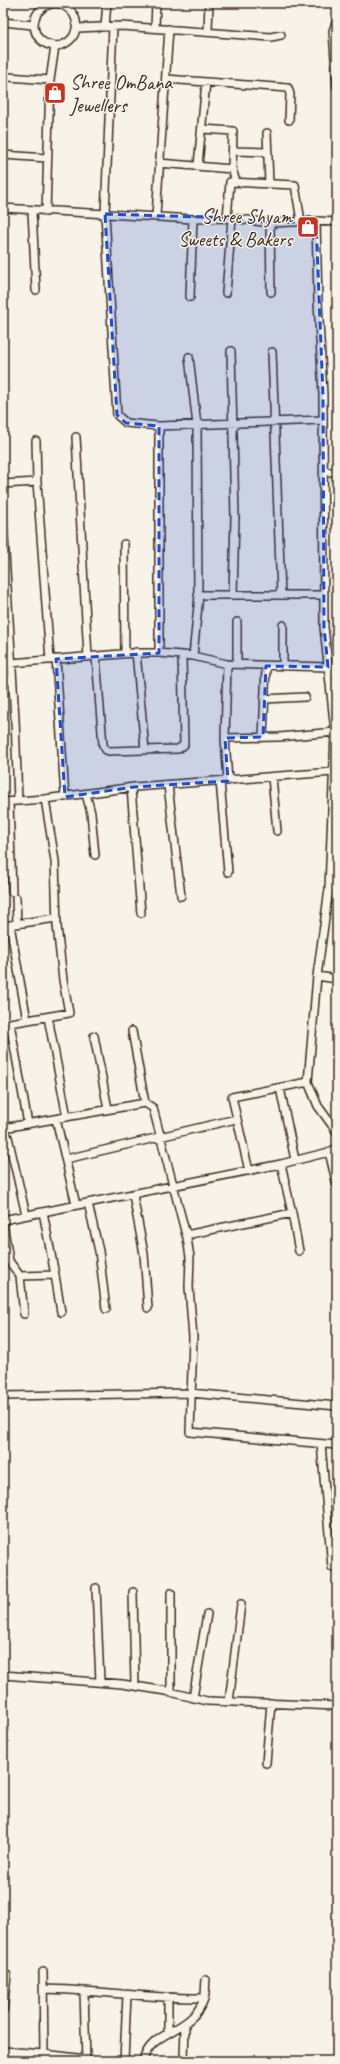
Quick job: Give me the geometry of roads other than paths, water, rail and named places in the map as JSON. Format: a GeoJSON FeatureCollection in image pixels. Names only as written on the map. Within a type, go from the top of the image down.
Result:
{"type":"FeatureCollection","features":[{"type":"Feature","properties":{"kind":"street"},"geometry":{"type":"LineString","coordinates":[[56,3],[65,5],[72,11],[76,19],[77,28],[73,37],[65,44],[55,46],[44,43],[36,36],[33,25],[38,6],[56,3]]}},
{"type":"Feature","properties":{"kind":"street"},"geometry":{"type":"LineString","coordinates":[[105,26],[107,3]]}},
{"type":"Feature","properties":{"kind":"street"},"geometry":{"type":"LineString","coordinates":[[155,28],[156,3]]}},
{"type":"Feature","properties":{"kind":"street"},"geometry":{"type":"LineString","coordinates":[[208,31],[209,3]]}},
{"type":"Feature","properties":{"kind":"street"},"geometry":{"type":"LineString","coordinates":[[337,20],[333,32],[337,87]]}},
{"type":"Feature","properties":{"kind":"street"},"geometry":{"type":"LineString","coordinates":[[3,22],[33,25]]}},
{"type":"Feature","properties":{"kind":"street"},"geometry":{"type":"LineString","coordinates":[[77,28],[113,26],[208,31],[271,37],[281,35]]}},
{"type":"Feature","properties":{"kind":"street"},"geometry":{"type":"LineString","coordinates":[[113,26],[105,214],[117,415],[126,423],[159,426],[323,420]]}},
{"type":"Feature","properties":{"kind":"street"},"geometry":{"type":"LineString","coordinates":[[156,215],[169,29]]}},
{"type":"Feature","properties":{"kind":"street"},"geometry":{"type":"LineString","coordinates":[[46,212],[50,80],[55,46]]}},
{"type":"Feature","properties":{"kind":"street"},"geometry":{"type":"LineString","coordinates":[[3,79],[8,77],[50,80]]}},
{"type":"Feature","properties":{"kind":"street"},"geometry":{"type":"LineString","coordinates":[[166,79],[288,88],[290,94],[290,120]]}},
{"type":"Feature","properties":{"kind":"street"},"geometry":{"type":"LineString","coordinates":[[198,165],[206,82]]}},
{"type":"Feature","properties":{"kind":"street"},"geometry":{"type":"LineString","coordinates":[[202,130],[233,131],[234,151],[232,169],[236,182]]}},
{"type":"Feature","properties":{"kind":"street"},"geometry":{"type":"LineString","coordinates":[[267,132],[268,184]]}},
{"type":"Feature","properties":{"kind":"street"},"geometry":{"type":"LineString","coordinates":[[234,151],[268,152]]}},
{"type":"Feature","properties":{"kind":"street"},"geometry":{"type":"LineString","coordinates":[[3,155],[48,158]]}},
{"type":"Feature","properties":{"kind":"street"},"geometry":{"type":"LineString","coordinates":[[160,163],[232,169]]}},
{"type":"Feature","properties":{"kind":"street"},"geometry":{"type":"LineString","coordinates":[[226,293],[230,182],[295,186],[301,221]]}},
{"type":"Feature","properties":{"kind":"street"},"geometry":{"type":"LineString","coordinates":[[3,208],[46,212],[156,215],[192,218],[229,218],[270,222],[337,222]]}},
{"type":"Feature","properties":{"kind":"street"},"geometry":{"type":"LineString","coordinates":[[32,211],[36,290]]}},
{"type":"Feature","properties":{"kind":"street"},"geometry":{"type":"LineString","coordinates":[[190,298],[192,218]]}},
{"type":"Feature","properties":{"kind":"street"},"geometry":{"type":"LineString","coordinates":[[316,221],[323,420],[324,627],[335,732],[333,772],[334,811],[329,889],[317,976],[308,1082],[318,1106],[337,1132]]}},
{"type":"Feature","properties":{"kind":"street"},"geometry":{"type":"LineString","coordinates":[[270,222],[271,292]]}},
{"type":"Feature","properties":{"kind":"street"},"geometry":{"type":"LineString","coordinates":[[231,351],[235,517],[233,595]]}},
{"type":"Feature","properties":{"kind":"street"},"geometry":{"type":"LineString","coordinates":[[272,352],[276,421],[281,595]]}},
{"type":"Feature","properties":{"kind":"street"},"geometry":{"type":"LineString","coordinates":[[189,357],[197,425],[199,595],[193,656]]}},
{"type":"Feature","properties":{"kind":"street"},"geometry":{"type":"LineString","coordinates":[[159,426],[159,652]]}},
{"type":"Feature","properties":{"kind":"street"},"geometry":{"type":"LineString","coordinates":[[76,437],[88,657]]}},
{"type":"Feature","properties":{"kind":"street"},"geometry":{"type":"LineString","coordinates":[[36,441],[37,482],[65,797]]}},
{"type":"Feature","properties":{"kind":"street"},"geometry":{"type":"LineString","coordinates":[[324,471],[337,473]]}},
{"type":"Feature","properties":{"kind":"street"},"geometry":{"type":"LineString","coordinates":[[3,484],[37,482]]}},
{"type":"Feature","properties":{"kind":"street"},"geometry":{"type":"LineString","coordinates":[[3,520],[18,801]]}},
{"type":"Feature","properties":{"kind":"street"},"geometry":{"type":"LineString","coordinates":[[124,544],[125,653]]}},
{"type":"Feature","properties":{"kind":"street"},"geometry":{"type":"LineString","coordinates":[[199,595],[324,595]]}},
{"type":"Feature","properties":{"kind":"street"},"geometry":{"type":"LineString","coordinates":[[237,622],[237,664]]}},
{"type":"Feature","properties":{"kind":"street"},"geometry":{"type":"LineString","coordinates":[[283,625],[283,666]]}},
{"type":"Feature","properties":{"kind":"street"},"geometry":{"type":"LineString","coordinates":[[3,646],[11,662]]}},
{"type":"Feature","properties":{"kind":"street"},"geometry":{"type":"LineString","coordinates":[[136,652],[145,750]]}},
{"type":"Feature","properties":{"kind":"street"},"geometry":{"type":"LineString","coordinates":[[11,662],[96,657],[136,652],[159,652],[193,656],[227,664],[283,666],[337,671]]}},
{"type":"Feature","properties":{"kind":"street"},"geometry":{"type":"LineString","coordinates":[[96,657],[104,748],[109,751],[178,749],[184,745],[182,655]]}},
{"type":"Feature","properties":{"kind":"street"},"geometry":{"type":"LineString","coordinates":[[227,664],[226,738],[228,781]]}},
{"type":"Feature","properties":{"kind":"street"},"geometry":{"type":"LineString","coordinates":[[263,738],[266,666]]}},
{"type":"Feature","properties":{"kind":"street"},"geometry":{"type":"LineString","coordinates":[[3,681],[12,680]]}},
{"type":"Feature","properties":{"kind":"street"},"geometry":{"type":"LineString","coordinates":[[264,699],[305,697]]}},
{"type":"Feature","properties":{"kind":"street"},"geometry":{"type":"LineString","coordinates":[[226,738],[263,738],[335,732]]}},
{"type":"Feature","properties":{"kind":"street"},"geometry":{"type":"LineString","coordinates":[[27,1020],[10,925],[14,895],[6,802],[65,797],[131,788],[333,772]]}},
{"type":"Feature","properties":{"kind":"street"},"geometry":{"type":"LineString","coordinates":[[272,777],[277,831]]}},
{"type":"Feature","properties":{"kind":"street"},"geometry":{"type":"LineString","coordinates":[[220,781],[228,872]]}},
{"type":"Feature","properties":{"kind":"street"},"geometry":{"type":"LineString","coordinates":[[168,785],[181,896]]}},
{"type":"Feature","properties":{"kind":"street"},"geometry":{"type":"LineString","coordinates":[[131,788],[141,913]]}},
{"type":"Feature","properties":{"kind":"street"},"geometry":{"type":"LineString","coordinates":[[86,794],[91,814],[95,855]]}},
{"type":"Feature","properties":{"kind":"street"},"geometry":{"type":"LineString","coordinates":[[28,1124],[6,1024],[48,1018],[69,1013],[63,980],[56,918],[55,861],[45,799]]}},
{"type":"Feature","properties":{"kind":"street"},"geometry":{"type":"LineString","coordinates":[[10,925],[56,918]]}},
{"type":"Feature","properties":{"kind":"street"},"geometry":{"type":"LineString","coordinates":[[317,976],[337,979]]}},
{"type":"Feature","properties":{"kind":"street"},"geometry":{"type":"LineString","coordinates":[[48,1018],[67,1117]]}},
{"type":"Feature","properties":{"kind":"street"},"geometry":{"type":"LineString","coordinates":[[132,1031],[145,1103]]}},
{"type":"Feature","properties":{"kind":"street"},"geometry":{"type":"LineString","coordinates":[[94,1036],[108,1109]]}},
{"type":"Feature","properties":{"kind":"street"},"geometry":{"type":"LineString","coordinates":[[249,1171],[232,1097],[308,1082]]}},
{"type":"Feature","properties":{"kind":"street"},"geometry":{"type":"LineString","coordinates":[[280,1088],[295,1160]]}},
{"type":"Feature","properties":{"kind":"street"},"geometry":{"type":"LineString","coordinates":[[9,1127],[145,1103],[154,1108],[186,1232],[190,1257],[193,1337],[190,1393],[190,1432],[337,1445]]}},
{"type":"Feature","properties":{"kind":"street"},"geometry":{"type":"LineString","coordinates":[[56,1118],[76,1205]]}},
{"type":"Feature","properties":{"kind":"street"},"geometry":{"type":"LineString","coordinates":[[66,1159],[236,1119]]}},
{"type":"Feature","properties":{"kind":"street"},"geometry":{"type":"LineString","coordinates":[[8,1137],[26,1216]]}},
{"type":"Feature","properties":{"kind":"street"},"geometry":{"type":"LineString","coordinates":[[24,1314],[20,1276],[9,1262],[3,1221],[249,1171],[329,1152],[337,1148]]}},
{"type":"Feature","properties":{"kind":"street"},"geometry":{"type":"LineString","coordinates":[[329,1152],[337,1185]]}},
{"type":"Feature","properties":{"kind":"street"},"geometry":{"type":"LineString","coordinates":[[281,1164],[299,1251]]}},
{"type":"Feature","properties":{"kind":"street"},"geometry":{"type":"LineString","coordinates":[[133,1195],[144,1254],[148,1308]]}},
{"type":"Feature","properties":{"kind":"street"},"geometry":{"type":"LineString","coordinates":[[88,1203],[99,1251],[106,1308]]}},
{"type":"Feature","properties":{"kind":"street"},"geometry":{"type":"LineString","coordinates":[[43,1212],[61,1312]]}},
{"type":"Feature","properties":{"kind":"street"},"geometry":{"type":"LineString","coordinates":[[186,1232],[186,1235],[292,1213]]}},
{"type":"Feature","properties":{"kind":"street"},"geometry":{"type":"LineString","coordinates":[[20,1276],[55,1275]]}},
{"type":"Feature","properties":{"kind":"street"},"geometry":{"type":"LineString","coordinates":[[3,1396],[190,1393],[337,1406]]}},
{"type":"Feature","properties":{"kind":"street"},"geometry":{"type":"LineString","coordinates":[[321,1444],[332,1567]]}},
{"type":"Feature","properties":{"kind":"street"},"geometry":{"type":"LineString","coordinates":[[96,1588],[100,1682]]}},
{"type":"Feature","properties":{"kind":"street"},"geometry":{"type":"LineString","coordinates":[[133,1592],[135,1686]]}},
{"type":"Feature","properties":{"kind":"street"},"geometry":{"type":"LineString","coordinates":[[171,1593],[171,1693]]}},
{"type":"Feature","properties":{"kind":"street"},"geometry":{"type":"LineString","coordinates":[[229,1702],[241,1604]]}},
{"type":"Feature","properties":{"kind":"street"},"geometry":{"type":"LineString","coordinates":[[193,1698],[207,1614]]}},
{"type":"Feature","properties":{"kind":"street"},"geometry":{"type":"LineString","coordinates":[[3,1675],[135,1686],[208,1701],[337,1706]]}},
{"type":"Feature","properties":{"kind":"street"},"geometry":{"type":"LineString","coordinates":[[266,1763],[271,1703]]}},
{"type":"Feature","properties":{"kind":"street"},"geometry":{"type":"LineString","coordinates":[[43,1972],[44,2054]]}},
{"type":"Feature","properties":{"kind":"street"},"geometry":{"type":"LineString","coordinates":[[3,2011],[7,1975]]}},
{"type":"Feature","properties":{"kind":"street"},"geometry":{"type":"LineString","coordinates":[[143,2061],[149,2045],[190,2020],[204,1998],[206,1980]]}},
{"type":"Feature","properties":{"kind":"street"},"geometry":{"type":"LineString","coordinates":[[44,1989],[168,1998],[204,1998]]}},
{"type":"Feature","properties":{"kind":"street"},"geometry":{"type":"LineString","coordinates":[[3,2051],[44,2054],[86,2060],[84,1991]]}},
{"type":"Feature","properties":{"kind":"street"},"geometry":{"type":"LineString","coordinates":[[124,2061],[127,1995]]}},
{"type":"Feature","properties":{"kind":"street"},"geometry":{"type":"LineString","coordinates":[[168,1998],[168,2033]]}},
{"type":"Feature","properties":{"kind":"street"},"geometry":{"type":"LineString","coordinates":[[184,2061],[185,2024]]}},
{"type":"Feature","properties":{"kind":"place","name":"Shree OmBana Jewellers"},"geometry":{"type":"Point","coordinates":[55,93]}},
{"type":"Feature","properties":{"kind":"place","name":"Shree Shyam Sweets & Bakers"},"geometry":{"type":"Point","coordinates":[308,227]}}]}
